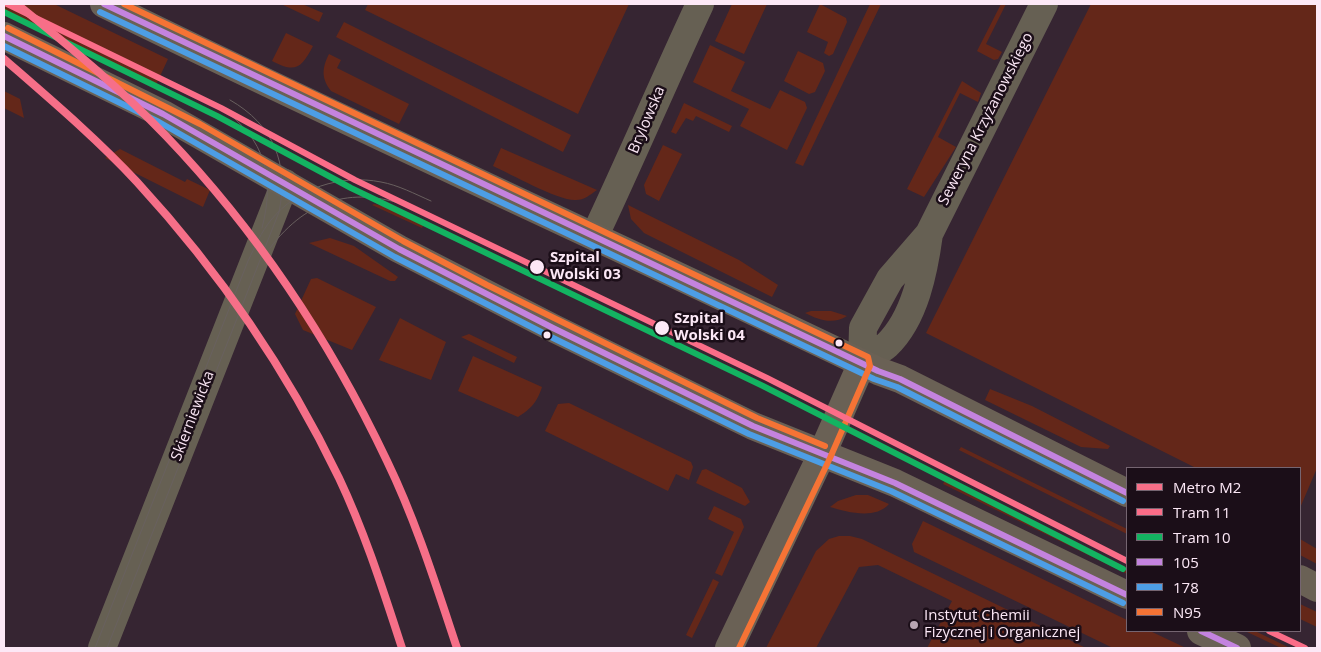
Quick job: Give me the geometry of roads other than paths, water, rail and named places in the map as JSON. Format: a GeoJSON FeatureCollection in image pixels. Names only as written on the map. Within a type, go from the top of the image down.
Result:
{"type":"FeatureCollection","features":[{"type":"Feature","properties":{"kind":"main road"},"geometry":{"type":"LineString","coordinates":[[104,4],[402,147],[595,235],[862,363],[900,378],[1126,492]]}},
{"type":"Feature","properties":{"kind":"main road"},"geometry":{"type":"LineString","coordinates":[[4,36],[163,114],[399,249],[483,293],[753,426],[895,482],[1126,595]]}},
{"type":"Feature","properties":{"kind":"main road"},"geometry":{"type":"LineString","coordinates":[[729,648],[822,454],[862,363]]}},
{"type":"Feature","properties":{"kind":"main road"},"geometry":{"type":"LineString","coordinates":[[1301,580],[1317,588]]}},
{"type":"Feature","properties":{"kind":"main road"},"geometry":{"type":"LineString","coordinates":[[1203,632],[1237,648]]}},
{"type":"Feature","properties":{"kind":"street","name":"Brylowska"},"geometry":{"type":"LineString","coordinates":[[595,235],[700,4]]}},
{"type":"Feature","properties":{"kind":"street","name":"Seweryna Krzyżanowskiego"},"geometry":{"type":"LineString","coordinates":[[862,363],[861,335],[870,313],[900,266],[929,234],[1044,4]]}},
{"type":"Feature","properties":{"kind":"street","name":"Skierniewicka"},"geometry":{"type":"LineString","coordinates":[[102,648],[286,183]]}},
{"type":"Feature","properties":{"kind":"tram line","name":"11"},"geometry":{"type":"LineString","coordinates":[[7,4],[221,108],[355,180],[767,378],[1126,560]]}},
{"type":"Feature","properties":{"kind":"tram line","name":"10"},"geometry":{"type":"LineString","coordinates":[[4,12],[217,116],[351,188],[763,386],[1123,569]]}},
{"type":"Feature","properties":{"kind":"tram line"},"geometry":{"type":"LineString","coordinates":[[107,648],[279,212],[282,178],[275,147],[258,121],[230,100]]}},
{"type":"Feature","properties":{"kind":"tram line"},"geometry":{"type":"LineString","coordinates":[[221,108],[248,133],[257,146],[263,161],[267,176],[267,193],[262,228]]}},
{"type":"Feature","properties":{"kind":"tram line"},"geometry":{"type":"LineString","coordinates":[[95,648],[248,261],[267,225],[294,199],[321,186],[335,182],[366,180],[387,183],[431,201]]}},
{"type":"Feature","properties":{"kind":"tram line"},"geometry":{"type":"LineString","coordinates":[[270,248],[300,217],[317,207],[334,201],[352,197],[372,198],[392,201],[413,208]]}},
{"type":"Feature","properties":{"kind":"tram line","name":"11"},"geometry":{"type":"LineString","coordinates":[[1271,632],[1305,648]]}},
{"type":"Feature","properties":{"kind":"metro line","name":"M2"},"geometry":{"type":"LineString","coordinates":[[17,4],[75,52],[149,118],[231,210],[290,290],[342,374],[387,461],[416,530],[457,648]]}},
{"type":"Feature","properties":{"kind":"metro line","name":"M2"},"geometry":{"type":"LineString","coordinates":[[4,59],[89,134],[137,182],[195,250],[249,322],[297,399],[339,478],[381,583],[402,648]]}},
{"type":"Feature","properties":{"kind":"place","name":"Szpital Wolski 03"},"geometry":{"type":"Point","coordinates":[537,267]}},
{"type":"Feature","properties":{"kind":"place","name":"Szpital Wolski 04"},"geometry":{"type":"Point","coordinates":[662,328]}},
{"type":"Feature","properties":{"kind":"place","name":"Instytut Chemii Fizycznej i Organicznej"},"geometry":{"type":"Point","coordinates":[914,625]}}]}
